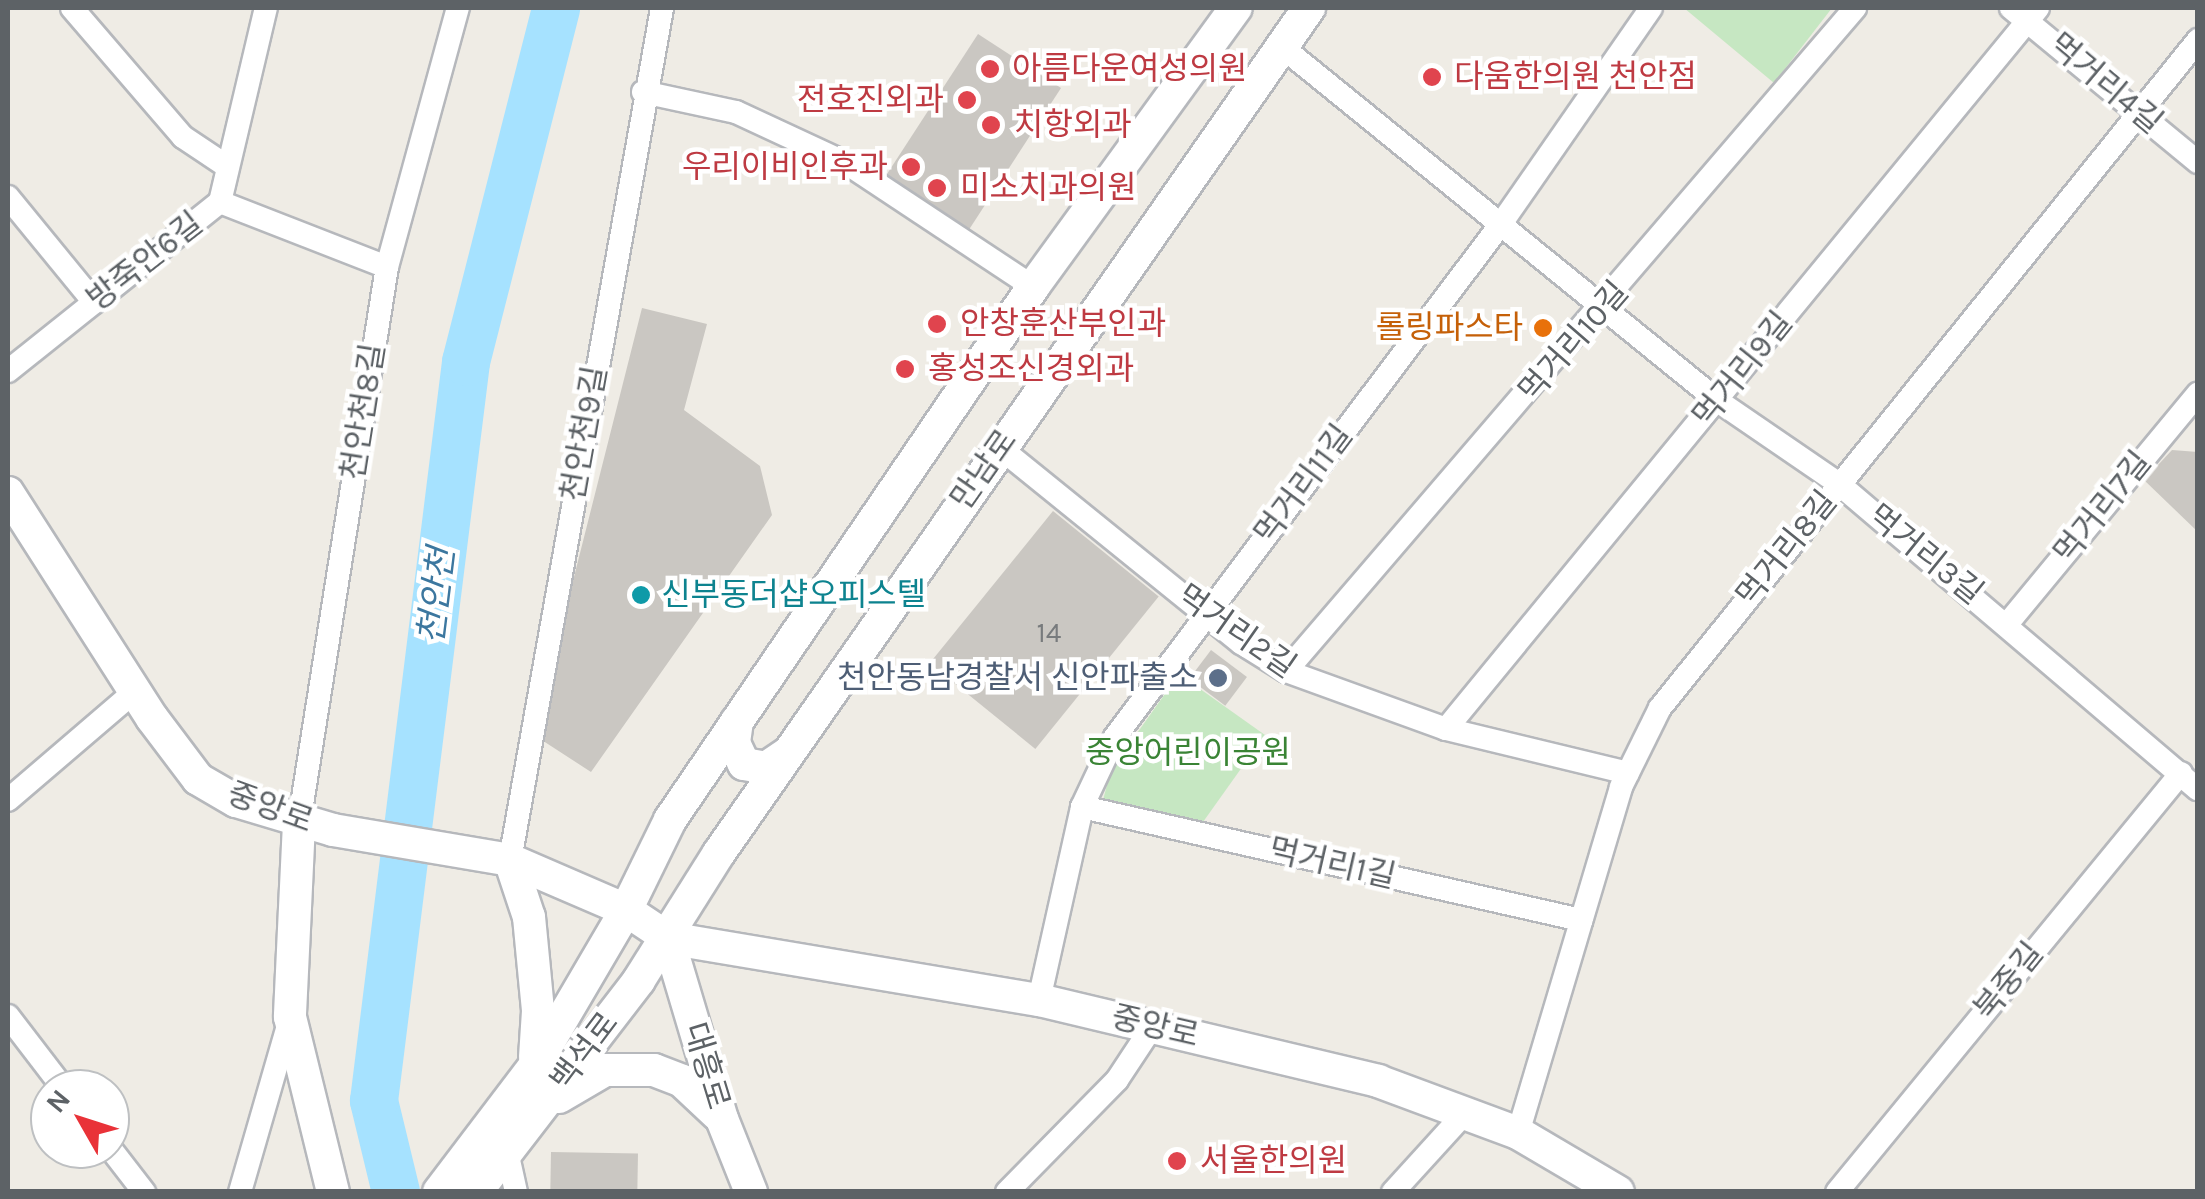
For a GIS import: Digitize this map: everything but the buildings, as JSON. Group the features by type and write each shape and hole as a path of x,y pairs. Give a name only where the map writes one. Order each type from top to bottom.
{"main road":[{"name":"만남로","path":"626,910 670,820 1033,288 1236,8"},
{"name":"만남로","path":"668,938 788,753 999,447 1310,8"},
{"name":"중앙로","path":"8,493 135,691 198,779 236,800 299,822 510,860"},
{"path":"737,721 734,743 744,764 766,768 788,753"},
{"path":"299,822 290,1017 333,1192"},
{"path":"510,860 626,910 668,938"},
{"path":"510,860 529,917 538,1011 534,1068"},
{"name":"백석로","path":"499,1148 534,1068 626,910"},
{"name":"중앙로","path":"668,938 1039,1000 1378,1080 1518,1133 1618,1192"},
{"name":"백석로","path":"499,1148 536,1116 668,938"},
{"name":"대흥로","path":"668,938 722,1120 751,1192"},
{"path":"536,1116 577,1082 605,1070 632,1069 682,1081 722,1120"},
{"path":"439,1192 499,1148"},
{"path":"476,1192 499,1148"}],"street":[{"path":"72,8 182,138 225,165"},
{"name":"방죽안6길","path":"8,371 220,202 225,165 266,8"},
{"name":"천안천8길","path":"299,822 387,267 458,8"},
{"name":"천안천9길","path":"510,860 643,92 662,8"},
{"name":"먹거리11길","path":"1039,1000 1082,807 1115,737 1503,221 1652,8"},
{"name":"먹거리10길","path":"1286,671 1605,307 1855,8"},
{"name":"먹거리4길","path":"2026,12 2198,162"},
{"name":"먹거리9길","path":"1446,729 1718,401 2026,12"},
{"name":"먹거리8길","path":"1518,1133 1628,773 1660,708 2137,110 2198,40"},
{"name":"먹거리3길","path":"1282,47 1503,221 1718,401 1838,484 2008,623 2189,781"},
{"path":"643,92 736,112 846,163 1033,288"},
{"path":"8,197 94,302"},
{"path":"220,202 387,267"},
{"name":"먹거리7길","path":"2008,623 2198,393"},
{"name":"먹거리2길","path":"999,447 1206,615 1286,671 1446,729 1628,773"},
{"path":"8,800 135,691"},
{"name":"북중길","path":"1837,1192 2189,781"},
{"name":"먹거리1길","path":"1082,807 1581,920"},
{"path":"8,1016 49,1069"},
{"path":"240,1192 290,1017"},
{"path":"1006,1192 1117,1080 1152,1027"},
{"path":"1393,1192 1466,1113"},
{"path":"499,1148 516,1192"},
{"path":"126,1169 144,1192"}],"green space":[{"path":"1684,8 1832,8 1774,83"},
{"name":"중앙어린이공원","path":"1179,674 1265,735 1203,822 1103,800 1111,770"}],"waterway":[{"name":"천안천","path":"396,1192 374,1101 466,362 556,8"}],"place":[{"name":"아름다운여성의원","path":"990,69"},
{"name":"다움한의원 천안점","path":"1432,77"},
{"name":"전호진외과","path":"967,100"},
{"name":"치항외과","path":"991,125"},
{"name":"우리이비인후과","path":"911,167"},
{"name":"미소치과의원","path":"937,188"},
{"name":"안창훈산부인과","path":"937,324"},
{"name":"롤링파스타","path":"1543,328"},
{"name":"홍성조신경외과","path":"905,369"},
{"name":"신부동더샵오피스텔","path":"641,595"},
{"name":"천안동남경찰서 신안파출소","path":"1218,678"},
{"name":"서울한의원","path":"1177,1161"}]}
